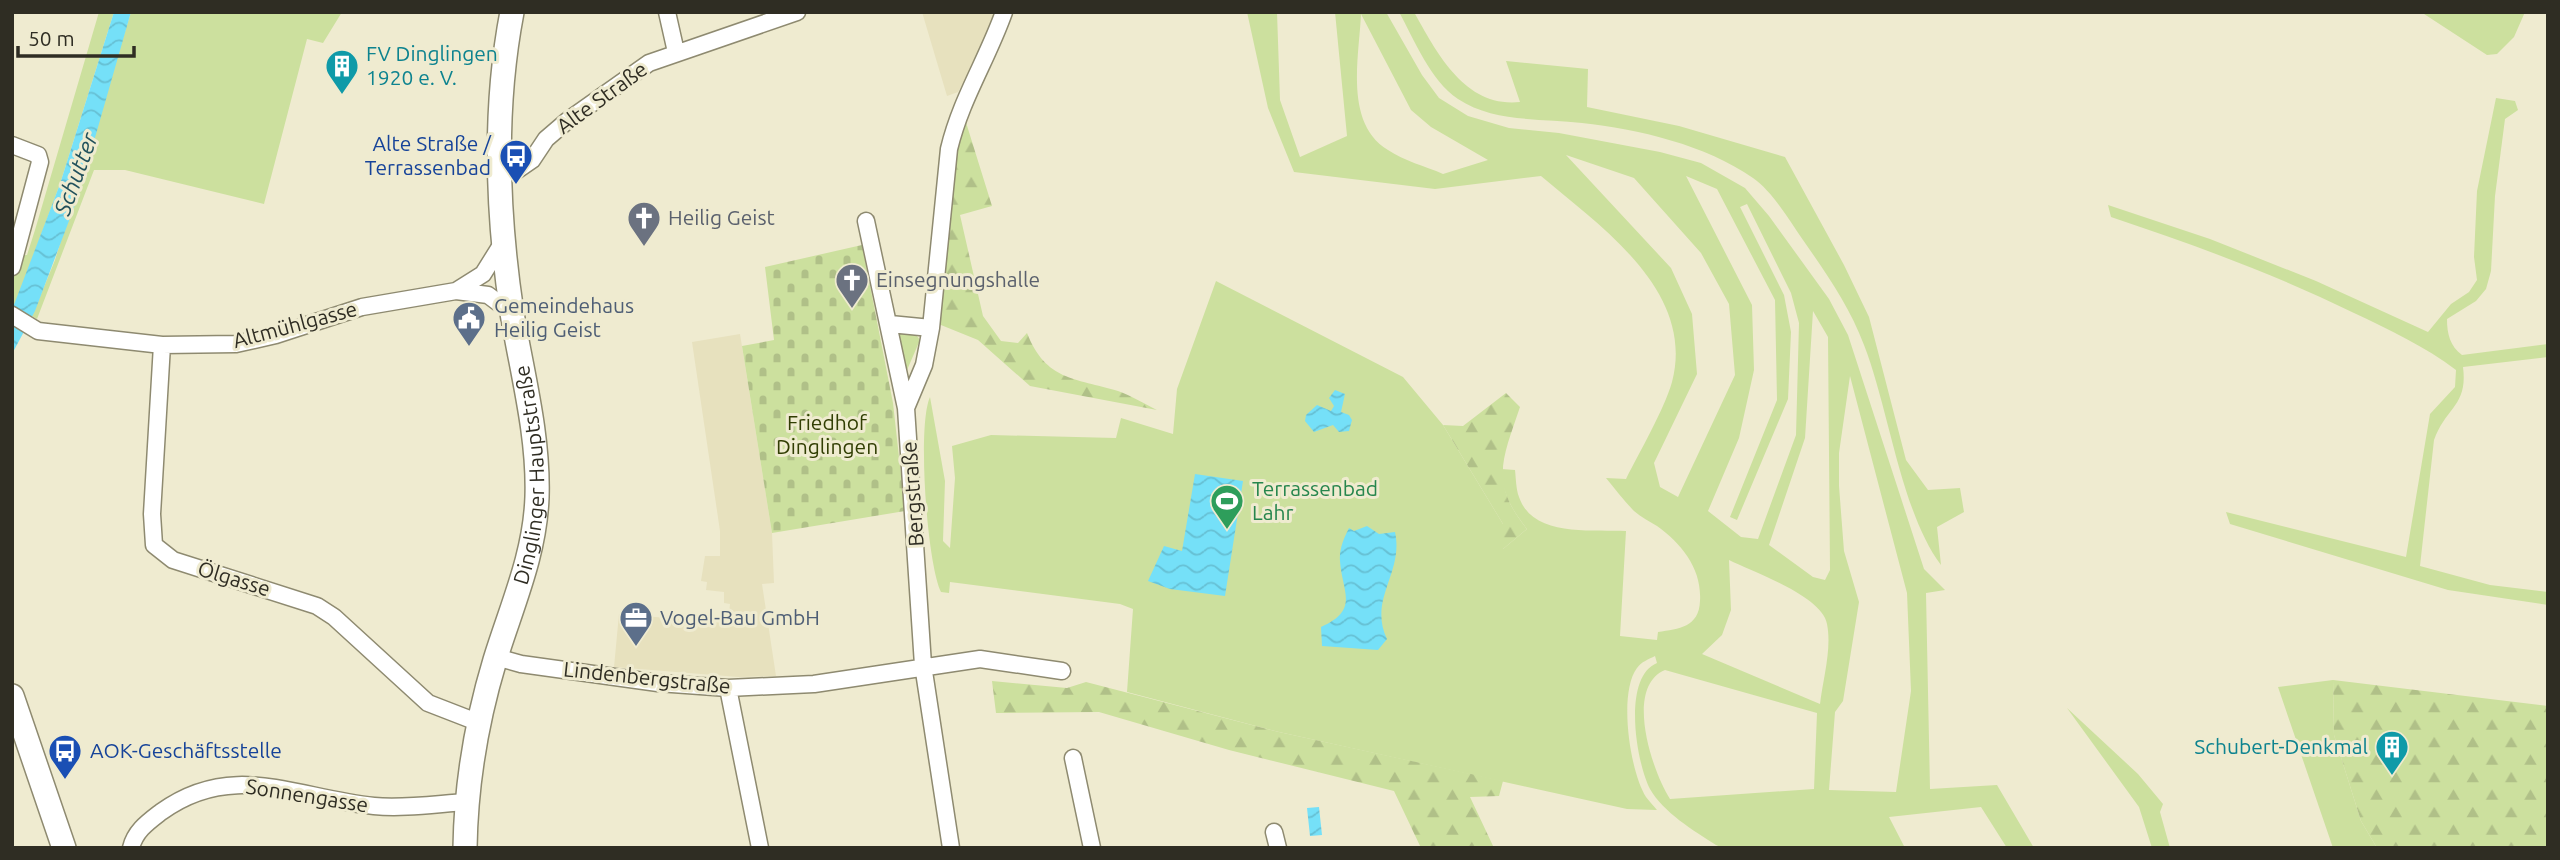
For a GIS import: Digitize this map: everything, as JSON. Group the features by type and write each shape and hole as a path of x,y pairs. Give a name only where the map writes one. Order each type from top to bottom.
{"street":[{"name":"Dinglinger Hauptstraße","path":"465,848 466,802 477,722 496,657 525,575 535,527 537,497 536,458 503,242 499,108 512,12"},
{"path":"667,12 676,52"},
{"name":"Alte Straße","path":"501,174 516,170 532,160 546,139 649,62 797,12"},
{"path":"906,408 924,365 931,328 950,149 956,121 963,99 994,42 1004,12"},
{"path":"12,145 38,155 40,162 12,267"},
{"name":"Bergstraße","path":"866,221 906,408 923,665 951,848"},
{"name":"Altmühlgasse","path":"456,291 483,274 503,242"},
{"name":"Altmühlgasse","path":"12,315 38,331 162,345 236,344 276,335 362,307 456,291 488,295 512,313"},
{"path":"890,324 931,328"},
{"name":"Ölgasse","path":"162,345 152,514 154,545 173,561 317,606 334,617 429,703 477,722"},
{"name":"Lindenbergstraße","path":"496,657 521,664 658,683 728,688 814,684 923,665"},
{"path":"923,665 980,659 1062,671"},
{"path":"728,688 760,848"},
{"path":"12,696 64,848"},
{"path":"1073,758 1092,848"},
{"name":"Sonnengasse","path":"131,848 144,824 188,794 215,785 256,785 377,807 466,802"}],"shaded area":[{"path":"922,12 994,12 981,51 958,92 947,96"},
{"path":"740,334 772,533 774,583 762,584 776,676 738,677 614,667 619,614 728,623 730,604 724,603 724,592 706,590 707,582 701,581 705,556 720,556 720,531 692,342"}],"green space":[{"path":"99,12 114,12 60,184 14,308 12,284 20,255 27,255"},
{"path":"131,12 342,12 323,43 307,39 264,204 125,170 94,170 37,319 32,316 55,260"},
{"path":"1247,12 1277,12 1280,100 1300,157 1347,136 1335,12 1386,12 1422,75 1439,98 1468,116 1509,128 1559,133 1660,152 1701,163 1745,188 1769,216 1829,299 1848,335 1924,569 1945,590 1926,593 1930,789 1997,785 2034,848 2007,848 1981,807 1889,817 1905,848 1723,848 1716,845 1663,805 1650,789 1645,776 1637,741 1636,702 1639,685 1646,671 1657,663 1655,656 1639,666 1631,680 1627,713 1635,770 1646,797 1657,810 1627,809 1279,732 1127,692 1133,609 1120,604 950,582 949,593 941,592 932,553 925,494 924,436 930,397 945,481 943,541 950,548 955,478 952,446 991,435 1116,438 1121,418 1173,434 1177,389 1216,281 1403,377 1443,425 1503,524 1503,549 1527,529 1509,501 1503,486 1501,469 1515,470 1519,497 1526,510 1537,519 1565,529 1626,531 1620,636 1657,640 1658,632 1680,628 1696,616 1700,589 1689,558 1666,533 1634,511 1606,478 1626,479 1658,418 1672,382 1676,349 1670,318 1657,290 1638,264 1590,216 1541,176 1435,189 1294,172 1268,108","holes":["1361,14 1411,110 1431,127 1488,160 1443,174 1388,150 1374,138 1365,124 1357,88","1566,155 1634,178 1701,253 1729,304 1735,375 1678,497 1660,487 1654,463 1697,374 1692,314 1671,268","1686,176 1717,189 1775,300 1777,400 1730,517 1737,520 1788,399 1791,332 1784,295 1740,207 1747,204 1791,293 1799,323 1796,435 1758,539 1741,537 1708,511 1739,438 1754,370 1752,305","1813,311 1828,337 1830,570 1825,580 1813,577 1769,545 1805,438","1850,376 1907,593 1911,691 1896,792 1829,790 1835,712 1843,701 1859,602 1844,551 1839,453","1729,560 1785,586 1813,604 1822,614 1828,634 1828,654 1820,704 1702,654 1722,635 1731,610","1665,670 1817,713 1814,789 1670,799 1656,769 1645,730 1646,693 1653,679"]},
{"path":"1399,12 1414,12 1455,75 1483,96 1501,102 1520,102 1506,61 1588,69 1587,107 1679,126 1785,157 1869,317 1906,460 1928,490 1960,488 1964,512 1937,527 1941,565 1927,543 1906,489 1873,371 1858,331 1829,278 1767,191 1734,166 1671,140 1603,126 1503,116 1472,107 1448,91 1431,71"},
{"path":"2421,12 2525,12 2514,37 2497,54 2487,55"},
{"path":"2496,98 2515,101 2518,110 2505,119 2495,196 2491,271 2486,289 2476,301 2447,319 2449,335 2452,344 2462,355 2548,344 2548,357 2463,367 2464,380 2459,399 2434,440 2420,566 2490,585 2548,592 2548,605 2448,590 2230,524 2226,512 2406,557 2430,414 2455,387 2456,370 2406,339 2294,285 2204,249 2111,217 2108,205 2210,239 2316,281 2428,332 2451,304 2469,292 2477,280 2474,257 2477,191"},
{"path":"964,116 992,206 960,215 983,316 1001,341 1018,343 1027,333 1035,349 1053,369 1075,380 1118,391 1157,410 1030,386 978,340 936,323 950,168"},
{"name":"Friedhof Dinglingen","path":"862,245 893,403 905,511 772,533 742,346 774,340 765,267"},
{"path":"904,330 914,332 920,340 904,377 899,336"},
{"path":"1506,393 1520,407 1505,456 1504,483 1507,497 1527,529 1503,549 1503,524 1443,425 1463,426"},
{"path":"2333,680 2334,735 2361,821 2377,848 2333,848 2278,687"},
{"path":"2333,680 2548,706 2548,848 2377,848 2361,821 2334,735"},
{"path":"992,681 1067,688 1086,682 1279,732 1503,781 1499,796 1470,797 1494,848 1421,848 1394,791 1229,750 1099,712 996,713"},
{"path":"2067,708 2138,774 2163,804 2160,812 2170,848 2152,848 2139,807"}],"water":[{"name":"Schutter","path":"114,12 131,12 78,197 35,311 12,354 12,310 60,184"},
{"path":"1335,390 1345,394 1341,412 1349,415 1352,420 1349,431 1339,432 1333,425 1314,432 1305,421 1306,415 1317,405 1331,411 1334,406 1329,398"},
{"path":"1195,474 1243,481 1225,596 1170,589 1148,581 1164,546 1182,551"},
{"path":"1367,526 1379,534 1395,532 1395,560 1382,611 1382,625 1387,639 1378,650 1322,646 1321,627 1333,621 1345,607 1340,557 1344,540 1349,528 1354,531"},
{"path":"1319,807 1322,835 1310,836 1307,808"}],"place":[{"name":"FV Dinglingen 1920 e. V.","path":"342,96"},
{"name":"Alte Straße / Terrassenbad","path":"516,186"},
{"name":"Heilig Geist","path":"644,248"},
{"name":"Einsegnungshalle","path":"852,310"},
{"name":"Gemeindehaus Heilig Geist","path":"469,348"},
{"name":"Terrassenbad Lahr","path":"1227,531"},
{"name":"Vogel-Bau GmbH","path":"636,648"},
{"name":"Schubert-Denkmal","path":"2392,777"},
{"name":"AOK-Geschäftsstelle","path":"65,781"}]}
